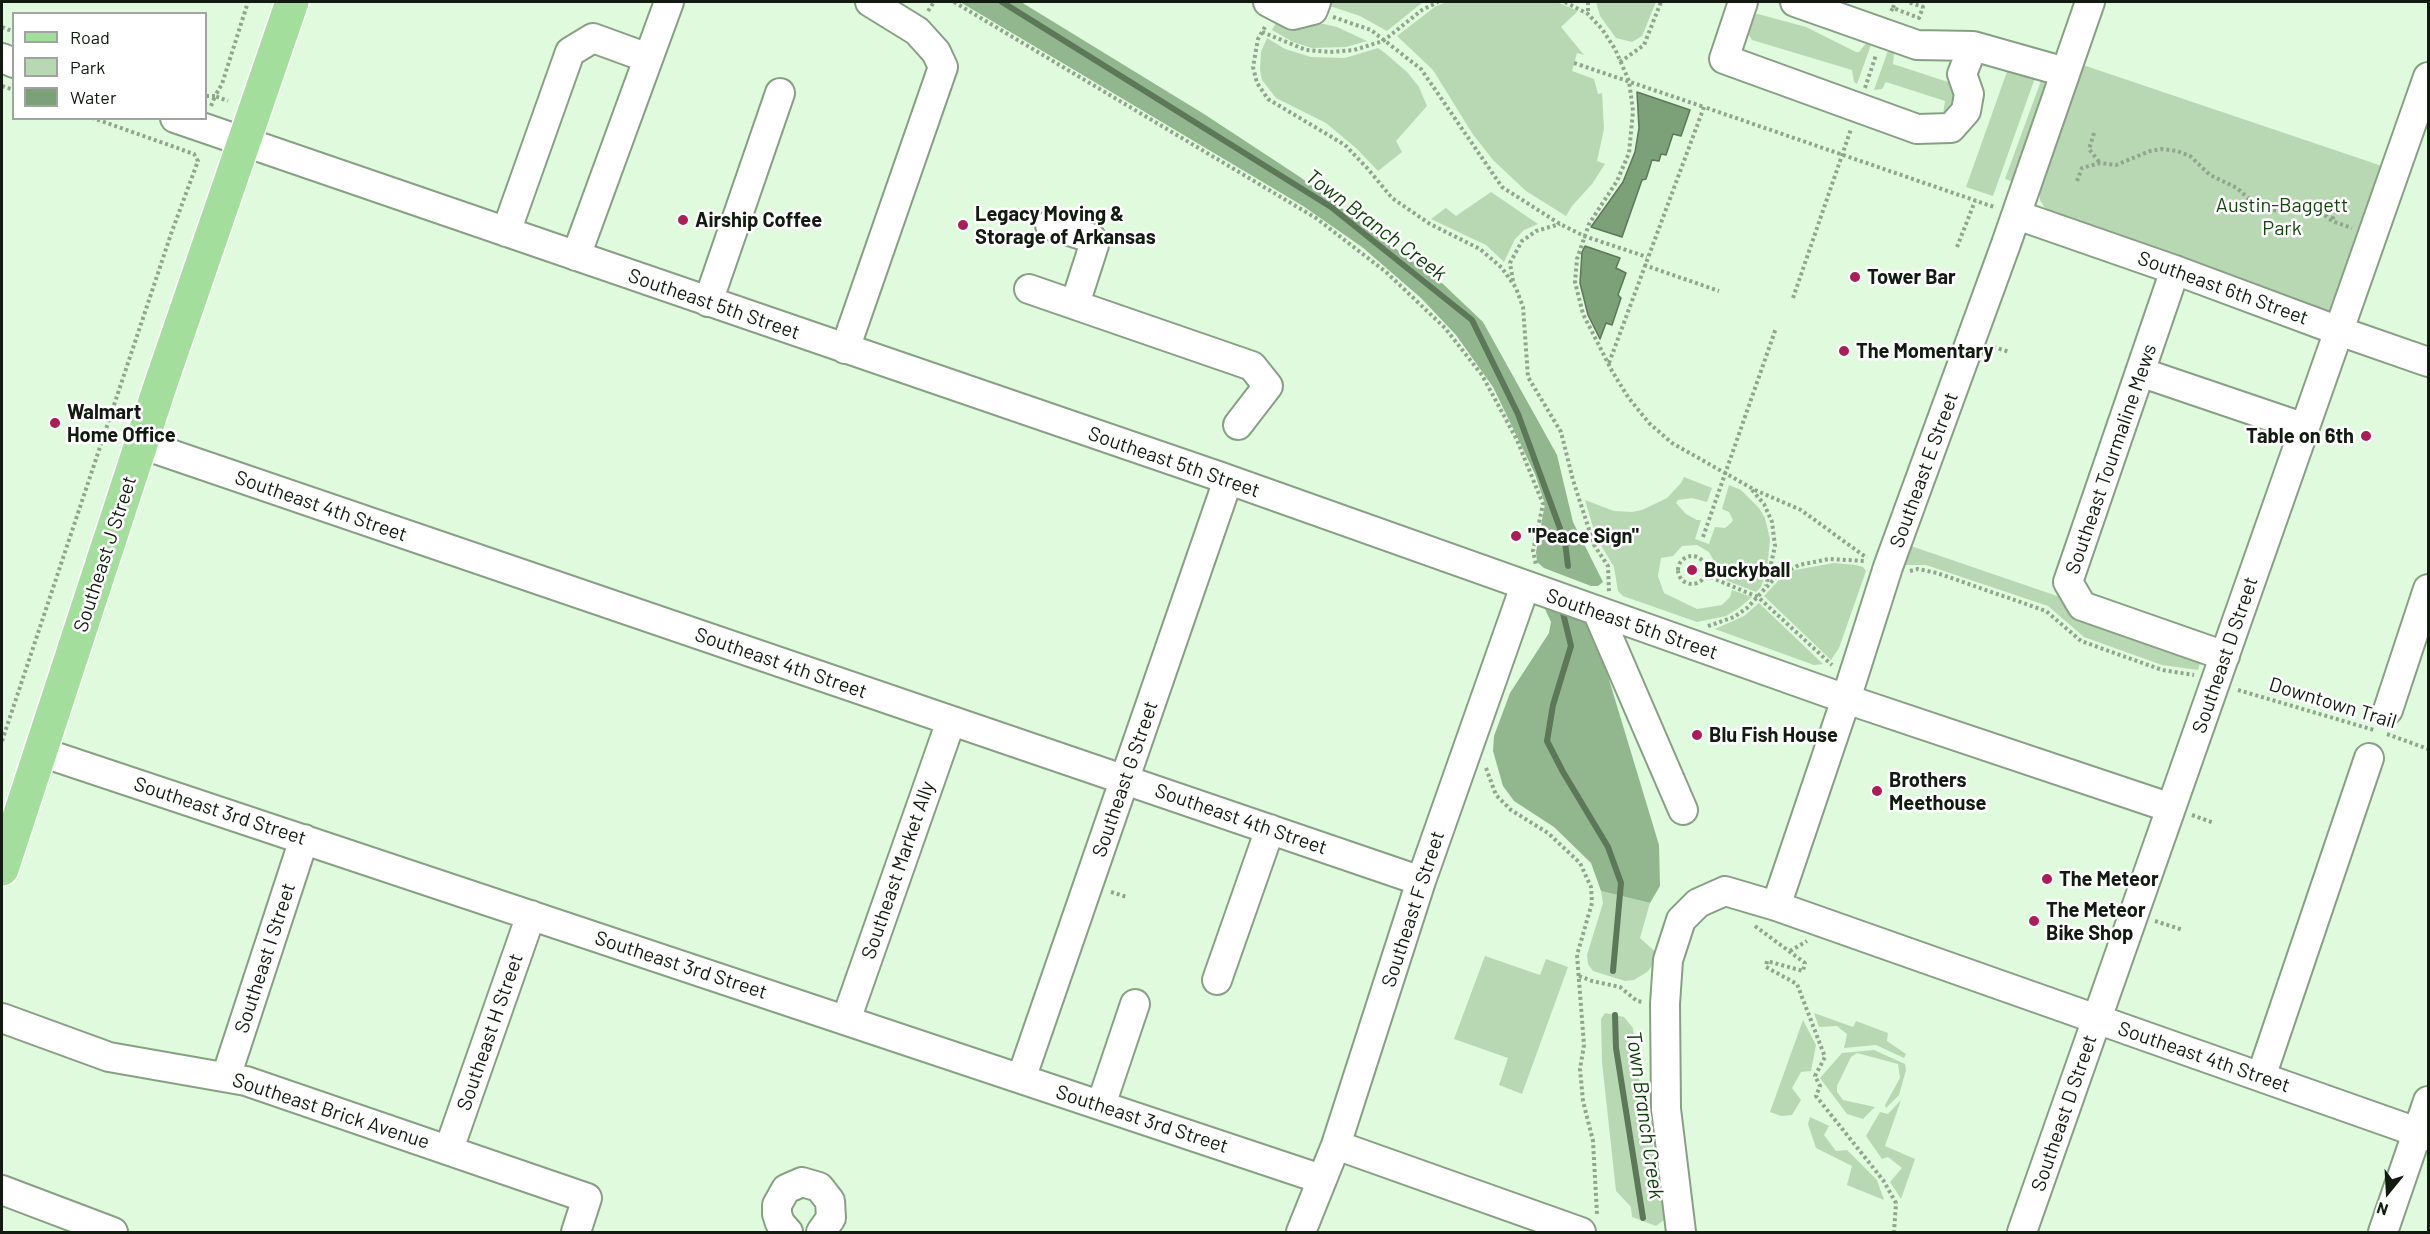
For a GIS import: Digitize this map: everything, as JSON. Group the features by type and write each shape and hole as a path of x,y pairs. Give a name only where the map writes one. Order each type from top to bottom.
{"main road":[{"name":"Southeast J Street","path":"2,868 141,444 292,2"}],"street":[{"path":"576,256 669,2"},
{"path":"845,349 943,67 936,52 917,31 870,2"},
{"path":"1743,2 1724,59 1917,129 1951,128 1966,111 1969,94 1962,74 1972,46"},
{"path":"1795,2 1917,45 1972,46 2064,72"},
{"name":"Southeast E Street","path":"1776,906 1893,552 2017,215 2064,72 2090,2"},
{"path":"1267,12 1293,15 1314,6"},
{"path":"506,231 570,52 593,38 648,58"},
{"name":"Southeast D Street","path":"2022,1233 2428,77"},
{"path":"708,302 780,93"},
{"name":"Southeast 5th Street","path":"181,120 1228,480 1525,586 1603,603 1846,699 2171,808"},
{"name":"Southeast 6th Street","path":"2017,215 2428,362"},
{"path":"1050,225 1091,238 1094,245 1075,304"},
{"name":"Southeast Tourmaline Mews","path":"2175,270 2068,582 2082,606 2224,656"},
{"path":"1029,289 1252,366 1268,386 1238,425"},
{"path":"2140,372 2305,428"},
{"name":"Southeast 4th Street","path":"141,444 1421,881"},
{"name":"Southeast G Street","path":"1021,1078 1228,480"},
{"name":"Southeast F Street","path":"1301,1233 1336,1145 1421,881 1525,586"},
{"path":"2382,725 2428,589"},
{"path":"1603,603 1683,810"},
{"name":"Southeast Market Ally","path":"846,1020 951,721"},
{"name":"Southeast 3rd Street","path":"41,752 1322,1179"},
{"path":"2261,1077 2369,758"},
{"path":"1217,980 1270,829"},
{"name":"Southeast I Street","path":"226,1077 303,839"},
{"name":"Southeast 4th Street","path":"1681,1233 1666,1109 1665,1004 1668,960 1681,920 1698,903 1725,891 1776,906 2423,1134"},
{"name":"Southeast H Street","path":"449,1149 531,915"},
{"path":"1101,1105 1135,1004"},
{"name":"Southeast Brick Avenue","path":"2,1018 108,1057 246,1081 587,1198 576,1233"},
{"path":"2383,1233 2423,1134 2428,1101"},
{"path":"1336,1145 1590,1228"},
{"path":"788,1233 780,1223 777,1205 786,1189 802,1182 819,1187 831,1201 831,1218 821,1233"},
{"path":"2,1190 113,1233"}],"path":[{"path":"211,107 222,84 248,2"},
{"path":"954,2 1316,218 1386,272 1445,328 1482,375 1517,440 1543,504 1533,551"},
{"path":"1262,32 1306,50 1329,52 1354,50 1385,39 1438,2"},
{"path":"1565,2 1588,14 1602,28 1629,81 1633,111 1629,153 1617,181 1600,205 1584,236 1577,259 1575,282 1583,314 1609,364 1628,397 1649,423 1672,444 1750,487 1801,510 1873,562 1846,559 1813,561 1786,570 1747,608 1734,617 1699,628 1709,632"},
{"path":"1588,2 1588,14"},
{"path":"1620,62 1632,56 1644,45 1661,2"},
{"path":"1893,8 1895,2"},
{"path":"1314,6 1371,30 1421,69 1502,187 1560,224 1584,236 1647,257"},
{"path":"1267,12 1258,39 1253,67 1257,83 1268,99 1345,145 1392,198 1430,224 1480,249 1502,268 1514,284"},
{"path":"1577,64 2017,215"},
{"path":"207,96 215,96 228,101"},
{"path":"1609,364 1704,107"},
{"path":"99,120 194,154 198,161"},
{"path":"2094,134 2089,150 2100,164"},
{"path":"2077,181 2082,168 2100,164 2116,165 2150,151 2162,149 2177,151 2190,156 2210,175 2237,188 2258,207 2279,211 2312,208 2339,198 2332,221"},
{"path":"198,161 207,162"},
{"path":"2,741 167,245 198,161"},
{"path":"1957,247 1975,201"},
{"path":"2312,208 2319,210 2332,221 2352,228"},
{"path":"1560,224 1536,231 1522,241 1510,263 1514,284 1523,307 1528,377 1561,432 1573,480 1594,545 1608,566 1603,603"},
{"path":"1644,265 1719,291"},
{"path":"1703,537 1776,328"},
{"path":"1990,346 2010,352"},
{"path":"1750,487 1764,504 1772,522 1775,546 1772,567 1765,589"},
{"path":"1696,557 1706,566 1705,575 1699,582 1690,584 1680,576 1678,567 1683,559 1696,557"},
{"path":"1900,572 1918,569 1937,573 2046,611 2081,641 2162,670 2199,677"},
{"path":"1705,575 1758,597 1833,666"},
{"path":"1823,668 1833,666 1837,660"},
{"name":"Downtown Trail","path":"2229,687 2382,725 2428,749"},
{"path":"1486,763 1496,795 1510,810 1548,833 1580,863 1592,887 1592,903 1577,955 1584,1045 1580,1069 1593,1141 1590,1228"},
{"path":"2134,914 2183,930"},
{"path":"1754,925 1805,963 1803,971 1767,961 1766,967 1797,984 1825,1057 1815,1076 1820,1086 1816,1096 1883,1180 1896,1203 1894,1233"},
{"path":"1790,951 1808,941"},
{"path":"1579,976 1620,987 1637,1001 1665,1004"}],"green space":[{"path":"1328,2 1423,2 1387,31 1360,16 1327,5"},
{"path":"1447,2 1557,2 1578,11 1561,27 1584,55 1577,53 1572,71 1594,79 1598,94 1602,93 1604,129 1597,161 1605,164 1566,216 1526,191 1493,160 1472,133 1433,70 1397,36 1436,6"},
{"path":"1596,2 1656,2 1642,36 1632,42 1616,38 1600,16"},
{"path":"1758,14 1806,27 1856,52 1859,52 1867,42 1872,42 1857,84 1854,82 1852,70 1752,40 1746,30 1752,15"},
{"path":"1277,21 1299,27 1309,26 1315,22 1337,27 1367,41 1346,47 1312,48 1293,42 1272,30"},
{"path":"1267,38 1285,49 1311,57 1345,58 1378,48 1385,53 1407,72 1419,87 1427,106 1396,141 1402,152 1378,171 1356,148 1326,123 1276,98 1262,80 1260,70 1261,52"},
{"path":"1889,48 1894,54 1893,64 1951,83 1957,99 1949,113 1943,114 1945,101 1886,82 1882,89 1874,90"},
{"name":"Austin-Baggett Park","path":"2083,65 2385,167 2335,310 2328,315 2054,217 2046,210 2040,200 2039,190"},
{"path":"2009,66 2036,75 1993,196 1966,187"},
{"path":"2042,78 2047,88 2014,182 2005,179"},
{"path":"1491,192 1538,224 1524,230 1515,239 1504,262 1486,245 1431,219 1446,208 1456,216"},
{"path":"1684,477 1712,488 1707,502 1692,498 1678,500 1676,503 1686,514 1701,520 1695,539 1709,544 1715,527 1725,528 1733,520 1729,512 1722,509 1729,485 1741,490 1759,508 1765,518 1770,539 1767,570 1761,587 1756,592 1725,580 1726,576 1718,568 1709,552 1697,545 1682,546 1673,556 1661,558 1658,576 1664,593 1697,609 1722,605 1730,597 1732,590 1752,597 1726,616 1697,622 1623,596 1618,591 1614,567 1596,537 1585,500 1614,511 1642,510 1667,498"},
{"path":"1911,546 2063,598 2201,660 2198,670 2162,665 2084,637 2048,606 1926,565 1904,565"},
{"path":"1834,563 1856,565 1863,567 1866,571 1839,648 1831,660 1764,596 1778,581 1795,570"},
{"path":"1759,603 1823,664 1814,665 1715,629 1744,616"},
{"path":"1601,891 1650,903 1640,938 1660,956 1647,972 1634,980 1625,981 1593,971 1588,964 1587,955 1603,903"},
{"path":"1485,956 1540,975 1546,959 1568,967 1522,1094 1499,1085 1508,1058 1454,1039"},
{"path":"1605,1013 1624,1017 1633,1028 1638,1074 1665,1206 1664,1220 1656,1226 1632,1217 1631,1207 1616,1191 1602,1062 1601,1019"},
{"path":"1814,1013 1853,1027 1856,1021 1888,1033 1887,1041 1906,1054 1904,1058 1876,1045 1844,1048 1847,1034 1837,1026 1819,1027"},
{"path":"1803,1020 1816,1045 1811,1071 1801,1072 1792,1088 1801,1100 1792,1115 1781,1116 1770,1112"},
{"path":"1874,1050 1905,1064 1906,1070 1899,1095 1886,1108 1885,1105 1900,1078 1898,1064 1857,1053 1851,1057 1837,1086 1837,1092 1843,1100 1875,1107 1863,1119 1847,1114 1820,1078 1842,1053"},
{"path":"1901,1100 1885,1146 1915,1159 1901,1199 1890,1182 1902,1168 1888,1157 1882,1159 1866,1136 1880,1112 1888,1114"},
{"path":"1810,1117 1829,1126 1824,1135 1836,1151 1847,1150 1877,1180 1884,1200 1847,1185 1852,1166 1816,1148 1808,1124"}],"shaded area":[{"path":"960,2 1021,2 1204,114 1300,177 1443,284 1483,322 1557,455 1573,522 1603,582 1598,586 1591,586 1544,568 1537,562 1536,552 1545,504 1535,474 1493,387 1456,335 1421,298 1362,247 1303,206"},
{"path":"1545,609 1553,609 1588,621 1595,633 1659,845 1660,886 1650,903 1601,891 1591,863 1554,827 1514,801 1503,786 1493,751 1494,736 1510,693 1549,633 1551,622"}],"water":[{"path":"1637,92 1690,110 1681,136 1673,134 1666,155 1661,154 1659,161 1652,160 1646,179 1642,180 1622,237 1591,227 1623,182 1635,152 1639,128"},
{"path":"1585,246 1620,258 1616,268 1626,273 1618,295 1621,298 1612,325 1606,323 1600,339 1588,315 1580,283 1582,252"}],"waterway":[{"name":"Town Branch Creek","path":"1002,2 1331,207 1472,320 1518,414 1565,542 1568,566"},
{"name":"Town Branch Creek","path":"1563,613 1571,646 1553,705 1547,741 1608,847 1621,883 1613,971"},
{"name":"Town Branch Creek","path":"1615,1015 1616,1048 1643,1218"}],"place":[{"name":"Airship Coffee","path":"683,220"},
{"name":"Legacy Moving & Storage of Arkansas","path":"963,225"},
{"name":"Tower Bar","path":"1855,277"},
{"name":"The Momentary","path":"1844,351"},
{"name":"Walmart Home Office","path":"55,423"},
{"name":"Table on 6th","path":"2366,436"},
{"name":"\"Peace Sign\"","path":"1516,536"},
{"name":"Buckyball","path":"1692,570"},
{"name":"Blu Fish House","path":"1697,735"},
{"name":"Brothers Meethouse","path":"1877,791"},
{"name":"The Meteor","path":"2047,879"},
{"name":"The Meteor Bike Shop","path":"2034,921"}]}
